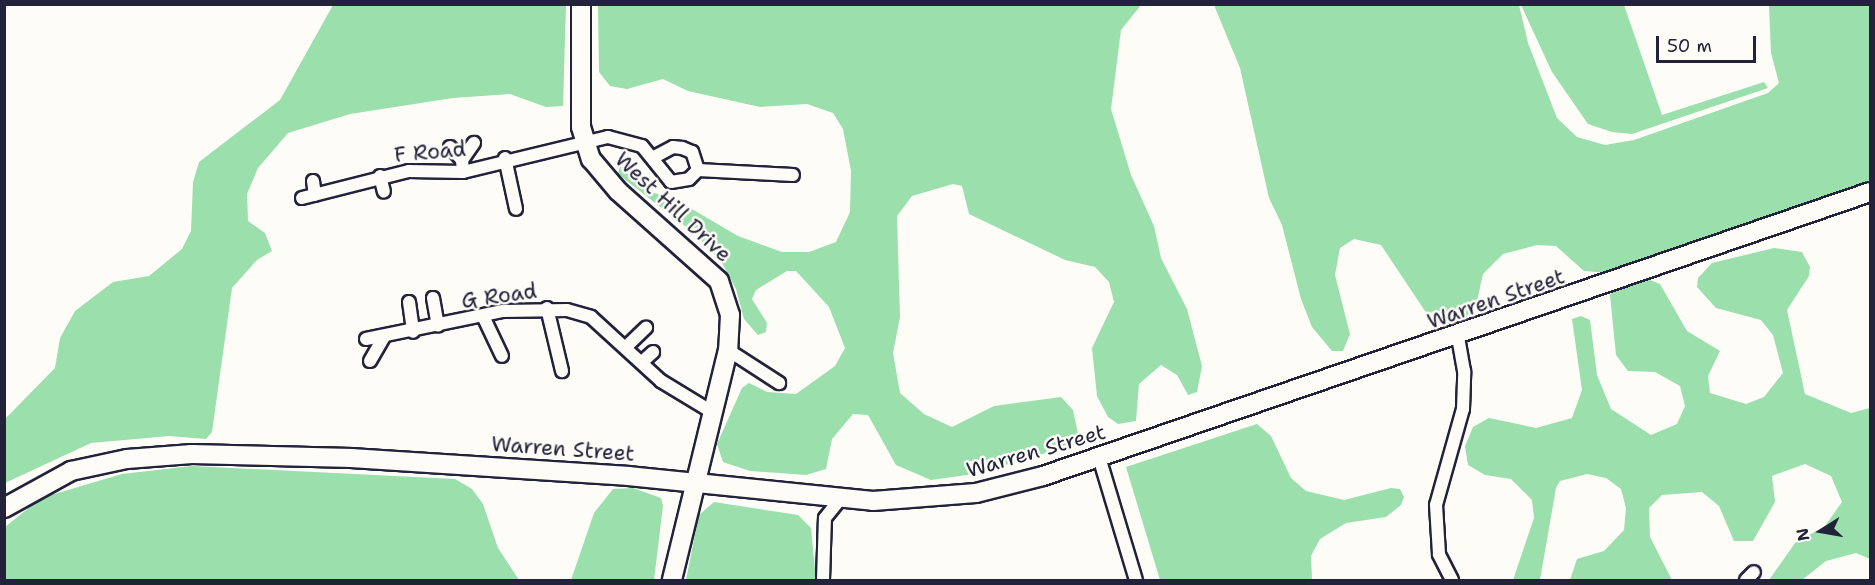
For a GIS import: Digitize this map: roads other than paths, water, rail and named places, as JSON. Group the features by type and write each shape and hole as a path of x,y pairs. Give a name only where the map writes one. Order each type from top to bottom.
{"street":[{"name":"West Hill Drive","path":"581,4 584,142 591,159 618,191 719,281 730,315 728,350 694,481 672,580"},
{"name":"F Road","path":"302,198 350,193 380,176 462,166 505,158 531,147 584,142 608,137 642,146 654,158"},
{"path":"462,166 474,143"},
{"path":"450,147 462,166"},
{"path":"698,170 692,152 682,148 673,147 654,158 671,182 689,179 698,170 793,175"},
{"path":"505,158 516,208"},
{"path":"380,176 384,192"},
{"path":"313,181 315,195"},
{"name":"Warren Street","path":"4,508 71,471 170,455 352,458 694,481 842,498 906,501 976,494 1100,457 1458,336 1870,192"},
{"path":"433,298 438,326"},
{"path":"409,302 413,332"},
{"path":"547,308 562,371"},
{"name":"G Road","path":"366,339 413,332 483,316 547,308 591,316 661,381 712,412"},
{"path":"483,316 502,356"},
{"path":"626,347 646,328"},
{"path":"1452,580 1439,554 1436,505 1463,409 1464,370 1458,336"},
{"path":"370,361 384,337"},
{"path":"728,350 779,383"},
{"path":"642,362 653,352"},
{"path":"1100,457 1136,580"},
{"path":"823,580 825,518 842,498"}]}
